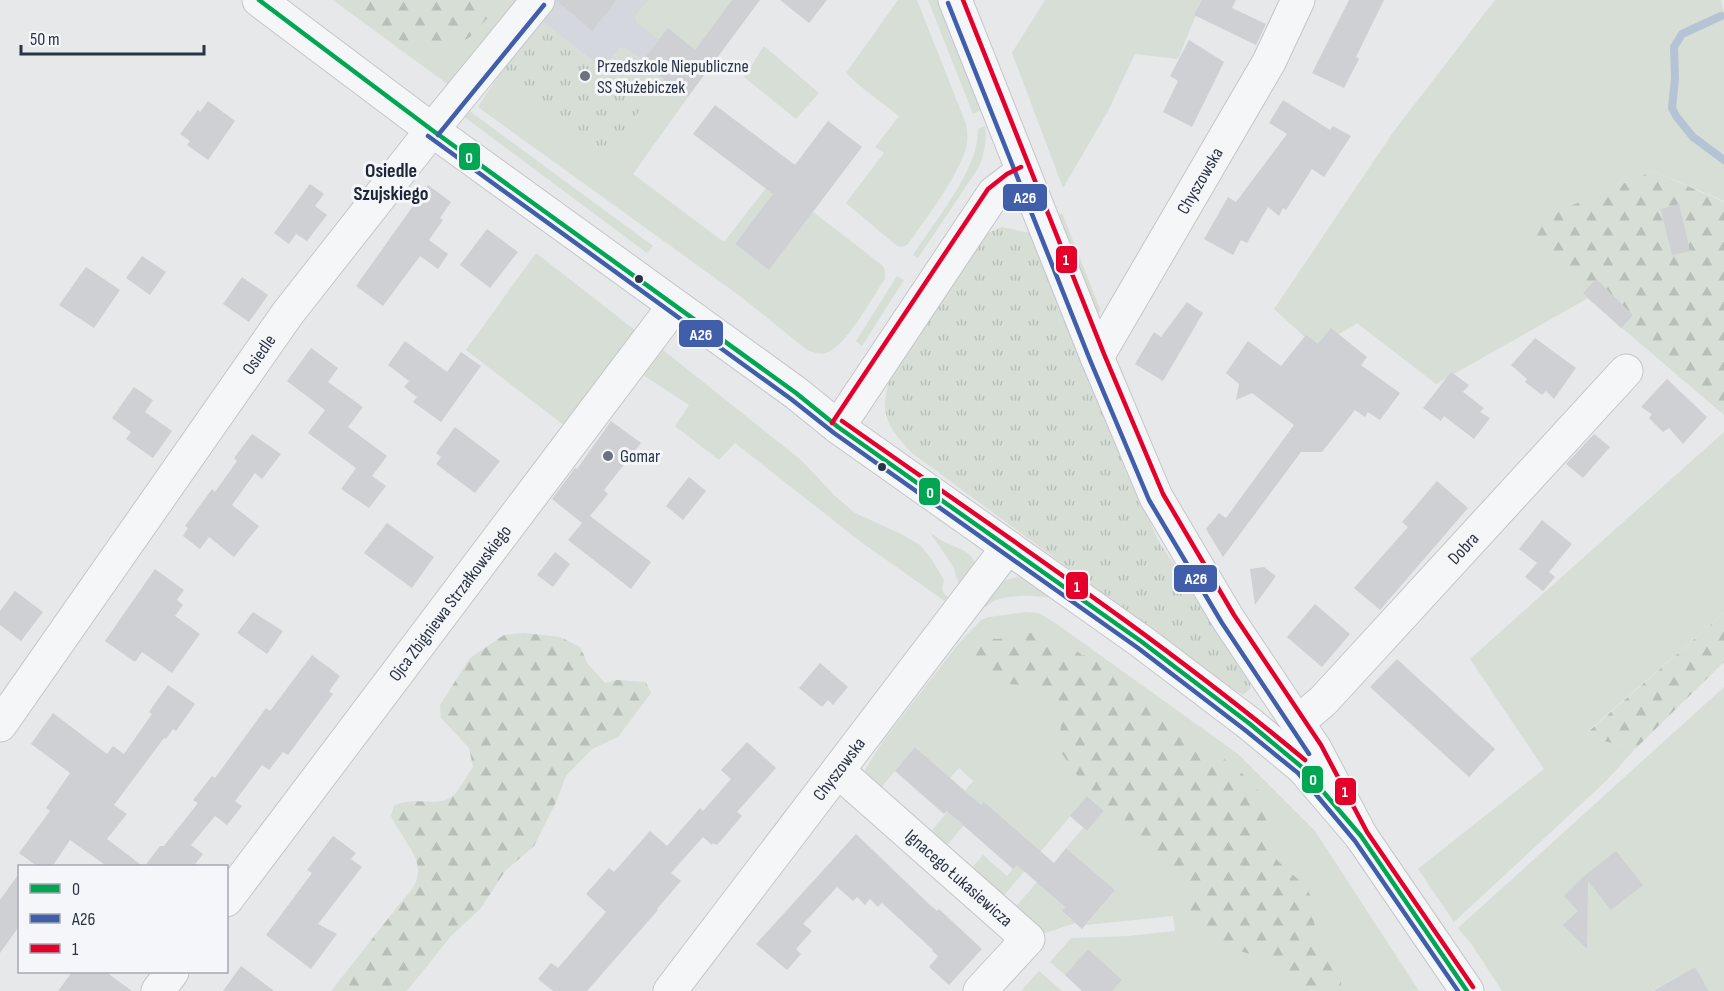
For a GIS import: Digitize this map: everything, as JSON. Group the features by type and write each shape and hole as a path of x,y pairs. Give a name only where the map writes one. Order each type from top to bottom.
{"street":[{"path":"259,0 432,130 796,393 838,427 1142,642 1272,741 1303,768 1361,836"},
{"name":"Osiedle","path":"0,725 288,314 432,130 538,0"},
{"path":"955,0 1096,357 1156,497 1228,619 1298,722 1361,836 1467,991"},
{"name":"Chyszowska","path":"1096,357 1269,62 1298,0"},
{"path":"838,427 994,193 1011,180 1024,174"},
{"name":"Ojca Zbigniewa Strzałkowskiego","path":"228,897 674,306"},
{"name":"Dobra","path":"1298,722 1323,701 1626,371"},
{"name":"Chyszowska","path":"670,991 839,772 904,682 1008,547"},
{"name":"Ignacego Łukasiewicza","path":"839,772 1028,939 980,991"},
{"path":"158,991 171,973"}],"shaded area":[{"path":"556,0 722,0 646,103 540,19"}],"green space":[{"path":"333,0 524,0 450,86"},
{"path":"342,0 504,0 470,37 456,45 442,47 409,43 393,38"},
{"path":"648,0 732,0 680,70 673,86 688,97 633,174 724,242 767,187 774,193 735,244 769,270 813,212 882,265 885,270 885,279 850,331 834,349 826,353 807,350 740,296 478,107 500,73 542,21 540,19 602,68 619,48 624,47 643,60 641,63 658,76 685,42 668,28 659,40 637,23 635,16"},
{"path":"898,0 917,0 966,124 967,136 964,154 951,180 908,244 902,247 897,246 846,203 884,153 875,147 899,116 846,73"},
{"path":"928,0 941,0 983,109 973,114"},
{"path":"1045,0 1202,0 1178,59 1135,54 1108,111 1063,188 1012,53"},
{"path":"1495,0 1721,0 1724,11 1724,201 1653,171 1517,229 1567,267 1590,297 1436,384 1357,323 1317,348 1274,309 1394,131"},
{"path":"542,21 646,103 605,155 500,73"},
{"path":"764,46 819,93 796,119 744,77"},
{"path":"464,107 653,246 647,253 463,116"},
{"path":"985,126 985,147 979,167 918,258 913,255 964,177 977,144 978,129"},
{"path":"1653,171 1724,202 1724,415 1587,298 1567,267 1516,229"},
{"path":"1062,213 1101,311 1096,314 1055,220"},
{"path":"1002,227 1029,233 1035,239 1133,484 1159,542 1249,680 1251,688 1243,695 912,453 890,426 885,409 885,399 891,375 983,237"},
{"path":"536,253 640,334 569,429 466,350"},
{"path":"897,276 904,280 862,346 856,341"},
{"path":"658,346 801,460 835,496 855,513 920,545 944,580 943,590 949,598 946,602 861,542 735,443 719,460 675,426 689,405 640,373"},
{"path":"1724,432 1724,613 1588,731 1604,741 1635,749 1606,781 1454,922 1418,869 1544,769 1470,659"},
{"path":"930,533 965,551 974,561 976,566 963,587 958,582 953,566"},
{"path":"1021,576 1049,594 1051,598 1007,597 991,602 986,607 980,603 998,582"},
{"path":"1025,612 1039,613 1058,625 1238,754 1315,831 1419,991 1112,991 1088,949 1065,975 1050,962 1071,938 1128,936 1175,931 1173,916 1086,925 1115,890 1066,848 1083,828 1087,831 1104,811 1087,796 1002,898 970,870 983,855 1007,876 1034,845 964,825 944,849 928,835 973,781 959,768 950,778 915,747 880,789 865,775 865,770 883,741 959,643 981,620"},
{"path":"1724,613 1724,662 1635,749 1604,741 1588,732"},
{"path":"525,633 560,637 580,647 588,664 605,683 617,680 646,682 651,693 618,737 592,749 566,776 534,846 505,871 481,908 451,936 407,991 331,991 412,889 417,879 416,859 391,816 394,806 402,803 448,799 457,792 473,767 469,748 441,718 440,705 470,658 504,635"},
{"path":"1013,633 1042,633 1070,646 1082,655 1089,656 1120,679 1127,689 1227,761 1252,784 1265,800 1272,814 1273,822 1269,841 1272,853 1303,884 1310,895 1316,932 1321,944 1338,969 1340,991 1295,991 1284,973 1271,961 1231,948 1192,929 1187,919 1188,887 1183,876 1084,785 1058,748 1062,718 1051,702 1048,692 1030,686 999,683 968,654 968,649 980,638 1000,639"},
{"path":"1724,687 1724,991 1709,991 1695,967 1652,991 1502,991 1458,928"},
{"path":"1037,882 1065,907 1062,911 1071,920 1081,921 1042,934 1014,909"},
{"path":"1039,971 1062,991 1021,991"}],"building":[{"path":"556,0 617,0 592,31"},
{"path":"732,0 760,0 688,97 641,63 668,28 695,50"},
{"path":"780,0 827,0 809,23"},
{"path":"1202,0 1236,0 1232,8 1266,24 1256,45 1194,15"},
{"path":"1349,0 1384,0 1356,57 1359,59 1344,88 1312,73"},
{"path":"1189,40 1224,62 1192,127 1163,112 1178,81 1170,76"},
{"path":"1283,100 1330,130 1333,126 1351,136 1324,177 1312,169 1286,210 1283,208 1279,216 1268,207 1247,243 1241,240 1233,255 1204,239 1228,197 1236,202 1287,134 1269,123"},
{"path":"208,101 235,121 208,160 187,145 190,141 180,134 198,110 200,112"},
{"path":"715,105 795,165 828,121 862,147 769,270 735,244 773,194 693,134"},
{"path":"310,184 324,194 315,206 327,215 307,241 296,234 289,244 274,233"},
{"path":"428,185 451,202 440,218 443,220 429,240 448,254 438,269 420,256 383,306 356,286"},
{"path":"1679,204 1690,251 1672,255 1661,209"},
{"path":"487,229 518,252 490,288 460,265"},
{"path":"142,256 166,272 150,295 126,278"},
{"path":"86,267 120,290 94,328 59,305"},
{"path":"242,277 268,295 249,322 223,304"},
{"path":"1596,279 1633,315 1621,328 1583,293"},
{"path":"1187,302 1203,313 1163,381 1135,364 1154,332 1161,337"},
{"path":"1331,328 1367,357 1361,365 1400,393 1380,420 1368,412 1365,417 1355,410 1322,452 1301,452 1223,557 1206,529 1219,513 1226,518 1294,425 1252,393 1236,400 1239,384 1226,373 1248,341 1281,366 1306,335 1318,344"},
{"path":"1535,338 1576,368 1554,399 1546,391 1542,395 1525,382 1527,379 1511,365"},
{"path":"405,341 447,372 461,352 481,366 441,422 413,402 417,397 404,387 409,381 388,365"},
{"path":"311,348 338,368 328,382 363,407 348,427 387,456 372,476 386,486 369,508 341,489 356,468 308,433 325,410 287,381"},
{"path":"1451,372 1469,385 1463,392 1484,408 1480,412 1490,418 1474,439 1444,416 1441,421 1423,408"},
{"path":"1667,379 1707,417 1683,444 1669,428 1663,432 1649,418 1652,414 1641,407"},
{"path":"134,387 153,400 145,412 172,431 153,458 126,439 131,432 112,418"},
{"path":"611,421 641,443 604,490 608,494 590,516 651,562 631,589 568,540 582,523 552,499 575,468 577,469"},
{"path":"455,427 500,461 475,493 436,464 441,457 436,453"},
{"path":"252,434 281,454 262,479 255,473 232,505 259,526 234,557 209,537 200,549 183,536 188,528 185,526 212,489 215,492 237,461 234,458"},
{"path":"1594,434 1610,447 1583,478 1566,464"},
{"path":"689,477 706,491 683,520 666,506"},
{"path":"1437,481 1468,508 1380,610 1354,588 1408,527 1402,522"},
{"path":"1542,520 1572,544 1549,572 1555,577 1543,591 1525,577 1537,563 1519,549"},
{"path":"387,523 434,557 412,588 364,553"},
{"path":"555,552 570,564 553,587 537,575"},
{"path":"1264,567 1276,576 1255,605 1250,569"},
{"path":"155,569 184,590 177,600 183,605 175,616 200,634 172,673 142,652 135,662 105,641"},
{"path":"15,591 43,612 21,641 0,625 0,611"},
{"path":"1315,604 1350,634 1322,667 1287,637"},
{"path":"253,612 283,631 267,654 237,633"},
{"path":"312,655 340,676 329,691 333,694 288,755 283,752 269,770 262,765 235,801 242,806 227,825 215,816 191,845 203,854 195,865 146,865 160,846 164,846 198,803 193,800 212,776 215,778 266,708 270,711"},
{"path":"1397,659 1495,749 1469,777 1370,687"},
{"path":"820,663 848,687 833,705 828,700 822,707 799,688"},
{"path":"168,685 195,704 176,731 173,729 166,739 164,738 114,805 127,814 107,839 141,865 105,865 70,840 53,865 35,865 19,853 50,811 46,808 70,773 31,744 53,713 107,754 113,746 124,754 152,714 149,712"},
{"path":"747,742 776,768 737,812 742,816 717,845 713,843 712,845 703,837 671,873 681,881 587,991 553,991 538,979 551,963 558,968 606,912 586,894 609,868 614,872 650,831 667,846 700,808 703,811 731,779 721,770"},
{"path":"915,747 981,805 984,802 1054,863 1066,848 1115,890 1082,929 1062,911 1065,907 1017,865 1013,869 947,811 944,814 895,771"},
{"path":"1087,796 1104,811 1087,831 1070,816"},
{"path":"856,834 930,905 937,911 939,909 982,949 949,985 929,967 938,956 882,903 878,907 870,899 865,905 857,897 853,901 837,887 803,924 812,931 796,949 801,954 787,970 756,944"},
{"path":"333,836 356,853 351,859 362,867 318,924 337,934 311,969 266,935 312,873 307,870"},
{"path":"1616,851 1643,885 1611,910 1588,881 1587,949 1563,925 1578,911 1564,896 1584,876"},
{"path":"18,875 18,928 0,953 0,900"},
{"path":"1088,949 1122,980 1112,991 1082,991 1065,975"},
{"path":"241,966 249,972 274,991 223,991"},
{"path":"1695,967 1709,991 1653,991"},
{"path":"71,973 107,973 132,991 58,991"}],"waterway":[{"path":"1721,16 1682,34 1674,47 1675,79 1672,108 1693,137 1724,160"}],"transit line":[{"name":"0","path":"259,0 432,130 796,393 838,427 1142,642 1250,724 1303,768 1361,836 1467,991"},
{"name":"1","path":"963,0 1104,354 1163,494 1234,615 1321,745 1367,832 1473,987"},
{"name":"A26","path":"948,3 1090,360 1149,500 1222,623 1309,754"},
{"name":"A26","path":"438,135 544,5"},
{"name":"A26","path":"428,136 791,399 834,433 1138,648 1298,773 1355,841 1458,991"},
{"name":"1","path":"832,423 988,189 1007,174 1021,167"},
{"name":"1","path":"842,421 1135,628 1305,760"}],"place":[{"name":"Przedszkole Niepubliczne SS Służebiczek","path":"585,76"},
{"name":"Gomar","path":"608,456"}],"district":[{"name":"Osiedle Szujskiego","path":"391,182"}]}
